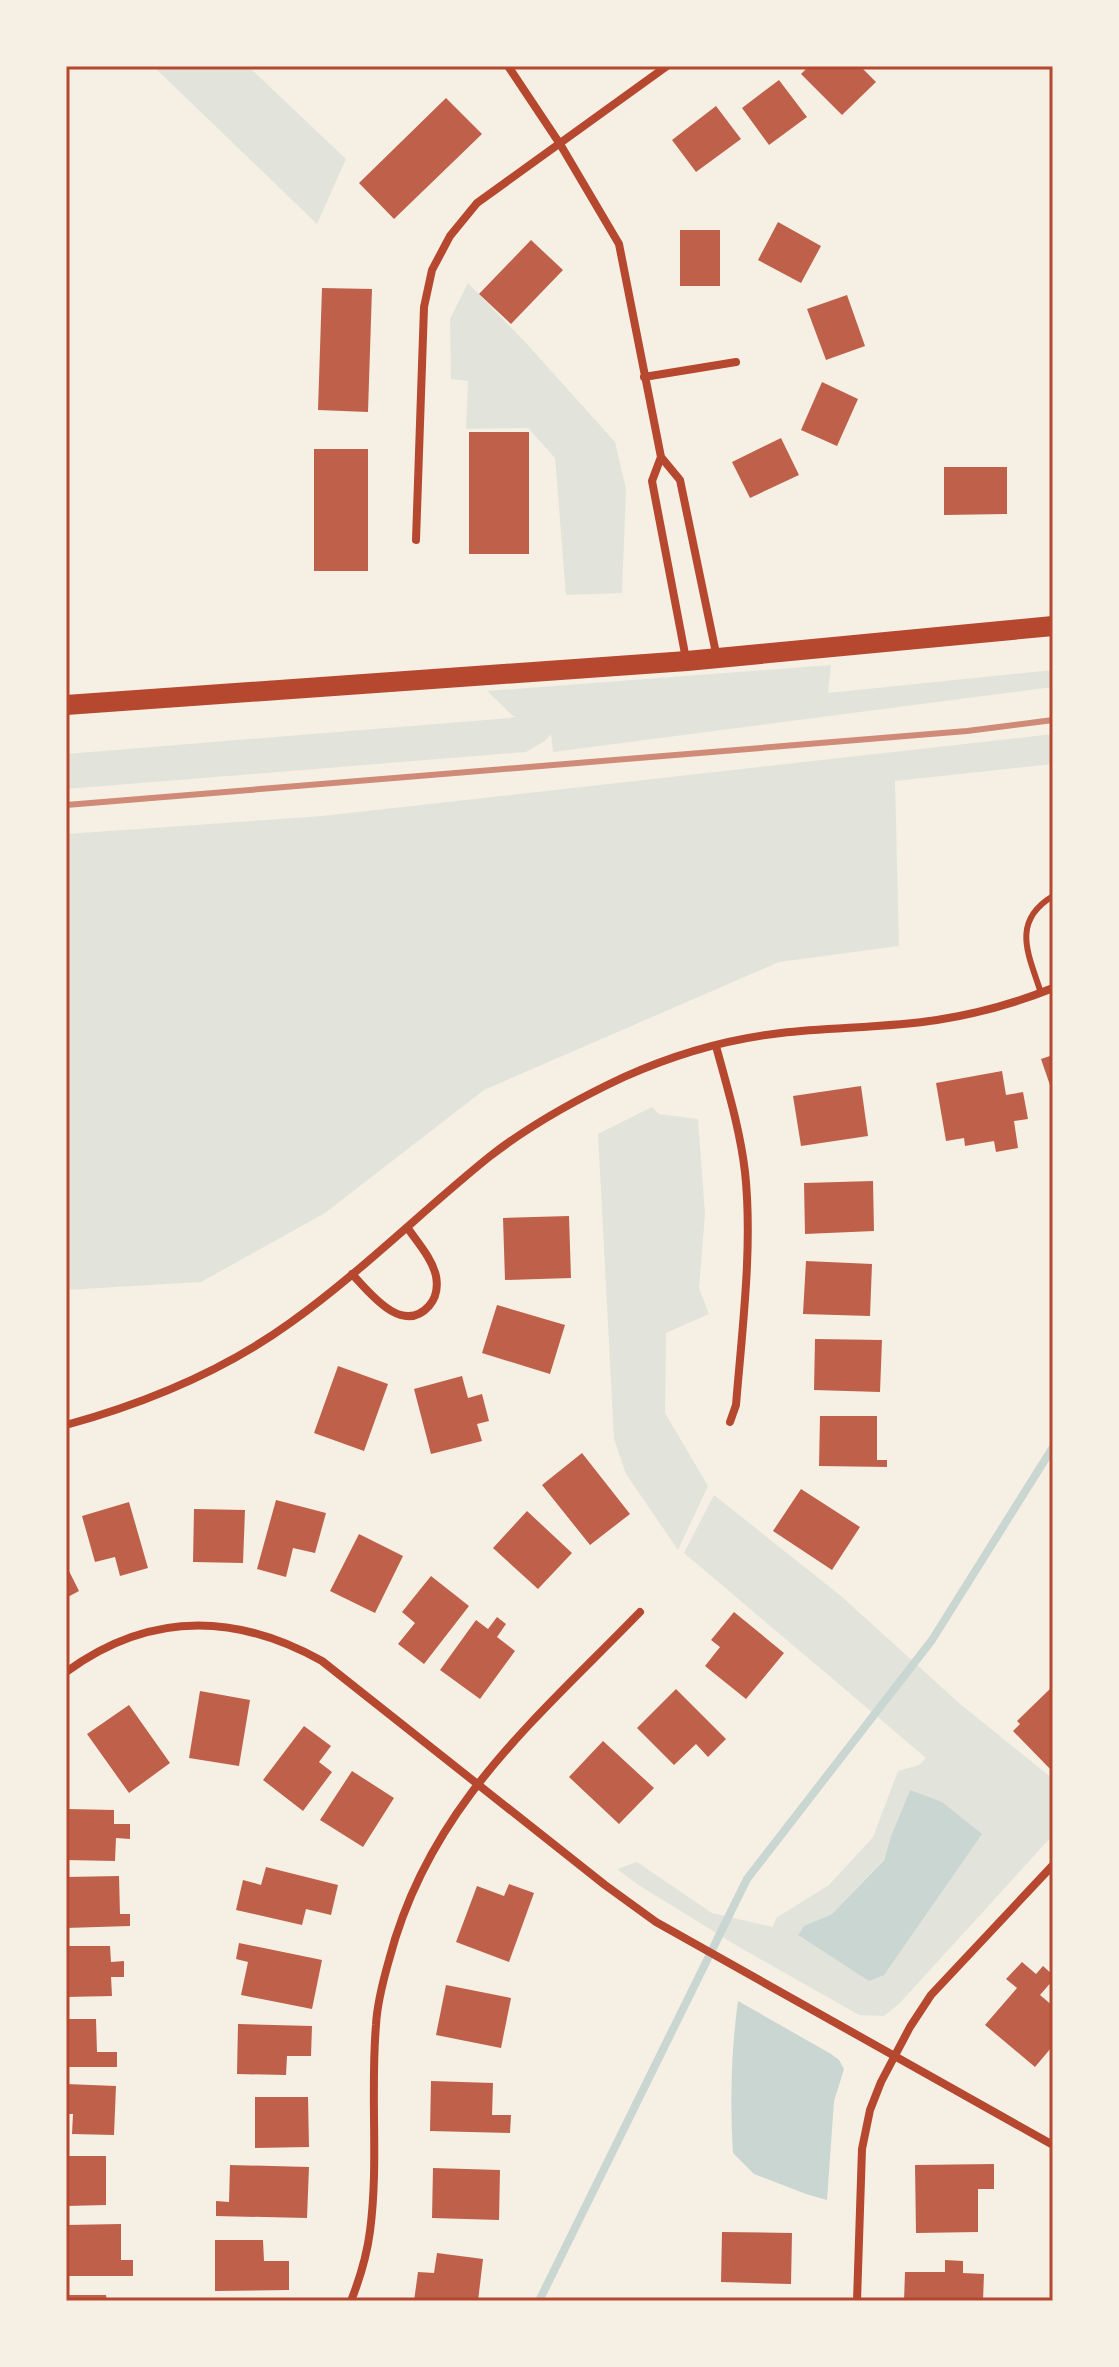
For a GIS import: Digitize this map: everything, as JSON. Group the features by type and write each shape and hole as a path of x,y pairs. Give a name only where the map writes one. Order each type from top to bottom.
{"main road":[{"path":"66,705 687,661 1053,626"}],"street":[{"path":"508,66 560,144 619,244 661,457 680,480 717,658"},
{"path":"416,540 424,307 432,270 450,236 477,203 667,66"},
{"path":"644,377 736,362"},
{"path":"661,457 652,481 687,661"},
{"path":"66,1425 149,1399 208,1373 287,1325 491,1156 535,1125 626,1077 716,1046 777,1033 935,1020 998,1007 1053,988"},
{"path":"716,1046 738,1128 747,1210 736,1405 730,1422"},
{"path":"352,1274 382,1306 398,1315 414,1315 425,1310 437,1289 436,1277 431,1263 407,1227"},
{"path":"351,2301 370,2230 376,2020 384,1977 406,1903 438,1840 477,1785 514,1741 640,1612"},
{"path":"66,1672 96,1652 148,1632 210,1626 236,1628 293,1645 322,1661 656,1922 1053,2145"},
{"path":"857,2301 861,2163 864,2136 875,2098 920,2010 1053,1865"}],"lane":[{"path":"1041,993 1026,944 1026,930 1031,915 1053,896"}],"shaded area":[{"path":"153,66 248,66 346,159 317,224"},
{"path":"468,283 615,442 626,489 622,593 566,595 555,458 528,428 466,429 468,381 451,379 450,319"},
{"path":"831,665 828,693 1053,670 1053,687 553,752 551,734 526,752 66,789 66,754 510,718 517,716 513,716 487,691"},
{"path":"1053,734 1053,764 895,781 899,946 779,962 484,1090 325,1213 201,1282 66,1290 66,834 322,816"},
{"path":"652,1107 659,1114 698,1119 705,1214 699,1288 709,1314 666,1333 665,1413 708,1486 678,1550 626,1474 614,1439 598,1134"},
{"path":"714,1495 841,1596 959,1703 1053,1779 1053,1835 899,2004 884,2016 859,2015 739,1947 617,1869 637,1862 712,1913 773,1927 776,1918 829,1885 873,1837 898,1771 919,1765 926,1758 684,1553","holes":["910,1790 868,1980 798,1935 804,1926 832,1914 884,1859"]},
{"path":"910,1790 942,1802 982,1834 884,1975 869,1981 798,1935 804,1926 832,1914 884,1860"},
{"path":"738,2001 831,2054 844,2069 834,2101 827,2200 754,2174 733,2153 732,2077"}],"building":[{"path":"809,66 860,66 876,82 842,115 801,74"},
{"path":"779,80 807,117 769,145 742,108"},
{"path":"446,98 482,134 394,219 359,183"},
{"path":"716,106 741,139 696,172 672,140"},
{"path":"778,222 821,246 801,283 758,260"},
{"path":"680,230 720,230 720,286 680,286"},
{"path":"531,240 563,270 511,324 479,294"},
{"path":"322,288 372,289 368,412 318,410"},
{"path":"847,295 865,346 826,360 807,309"},
{"path":"822,382 858,399 837,446 801,430"},
{"path":"469,432 529,432 529,554 469,554"},
{"path":"781,438 799,475 750,498 732,462"},
{"path":"314,449 368,449 368,571 314,571"},
{"path":"944,467 1007,467 1007,514 944,515"},
{"path":"1053,1055 1053,1091 1052,1091 1041,1059"},
{"path":"1002,1071 1006,1095 1023,1092 1028,1119 1014,1121 1018,1148 996,1152 994,1141 965,1146 964,1138 946,1141 936,1083"},
{"path":"861,1086 868,1136 801,1146 793,1096"},
{"path":"873,1181 874,1231 805,1234 804,1183"},
{"path":"569,1216 571,1278 505,1280 503,1218"},
{"path":"806,1261 872,1264 870,1316 803,1314"},
{"path":"497,1305 565,1325 550,1374 482,1353"},
{"path":"815,1339 882,1340 880,1392 814,1390"},
{"path":"338,1366 388,1384 364,1451 314,1433"},
{"path":"462,1376 468,1398 482,1394 489,1421 477,1424 482,1441 431,1454 414,1389"},
{"path":"820,1416 877,1416 877,1460 887,1460 887,1467 819,1466"},
{"path":"582,1453 630,1514 590,1545 542,1485"},
{"path":"801,1489 860,1527 832,1570 773,1531"},
{"path":"276,1500 326,1513 315,1553 293,1548 286,1577 257,1569"},
{"path":"129,1502 148,1568 120,1576 115,1557 95,1562 82,1516"},
{"path":"194,1509 245,1510 243,1563 193,1562"},
{"path":"527,1511 572,1553 538,1589 493,1548"},
{"path":"359,1534 403,1556 375,1613 330,1591"},
{"path":"66,1565 79,1591 66,1598"},
{"path":"431,1576 469,1606 424,1664 398,1644 415,1623 402,1612"},
{"path":"734,1612 784,1653 746,1699 705,1666 720,1647 711,1640"},
{"path":"497,1617 506,1624 497,1637 515,1651 480,1699 440,1670 476,1620 488,1629"},
{"path":"1053,1686 1053,1772 1013,1731 1020,1724 1017,1721"},
{"path":"676,1689 726,1739 708,1757 696,1744 674,1765 637,1728"},
{"path":"200,1691 250,1700 239,1766 189,1758"},
{"path":"129,1705 170,1763 129,1793 87,1734"},
{"path":"304,1726 331,1746 319,1762 332,1772 303,1811 263,1780"},
{"path":"603,1741 654,1788 619,1824 569,1777"},
{"path":"352,1771 394,1798 363,1847 320,1820"},
{"path":"68,1809 114,1810 114,1824 130,1824 130,1839 116,1838 115,1861 66,1860"},
{"path":"266,1867 338,1885 331,1915 306,1909 302,1925 236,1910 243,1880 261,1885"},
{"path":"119,1876 120,1914 130,1914 130,1926 66,1928 66,1877"},
{"path":"509,1884 534,1893 509,1962 456,1942 477,1886 504,1896"},
{"path":"239,1943 322,1960 312,2009 241,1995 248,1962 236,1959"},
{"path":"68,1946 110,1946 111,1962 124,1961 124,1977 111,1977 112,1996 66,1997"},
{"path":"1022,1962 1036,1974 1043,1966 1053,1975 1053,1980 1040,1995 1053,2006 1053,2049 1035,2067 985,2025 1017,1988 1006,1979"},
{"path":"446,1985 511,1998 501,2048 436,2035"},
{"path":"66,2019 96,2019 97,2052 117,2052 117,2067 66,2067"},
{"path":"238,2024 312,2026 311,2056 287,2056 286,2075 237,2074"},
{"path":"431,2081 493,2083 492,2115 511,2115 510,2133 430,2131"},
{"path":"66,2084 116,2086 114,2135 72,2134 73,2114 66,2114"},
{"path":"255,2097 308,2097 309,2147 255,2148"},
{"path":"66,2156 106,2156 106,2205 66,2206"},
{"path":"994,2164 994,2189 978,2189 978,2232 916,2233 915,2165"},
{"path":"230,2165 309,2167 307,2218 216,2216 216,2201 229,2202"},
{"path":"433,2168 500,2170 499,2220 432,2218"},
{"path":"121,2224 121,2260 133,2260 133,2276 66,2276 66,2225"},
{"path":"722,2232 792,2233 791,2284 721,2282"},
{"path":"215,2240 263,2240 264,2261 289,2261 289,2290 215,2291"},
{"path":"437,2253 483,2259 478,2301 414,2301 418,2272 434,2273"},
{"path":"945,2260 963,2261 963,2273 984,2274 983,2301 904,2301 905,2272 945,2272"},
{"path":"66,2295 106,2295 107,2301 66,2301"}],"waterway":[{"path":"539,2301 747,1879 932,1640 1053,1447"}],"railway":[{"path":"66,805 967,731 1053,720"}]}
